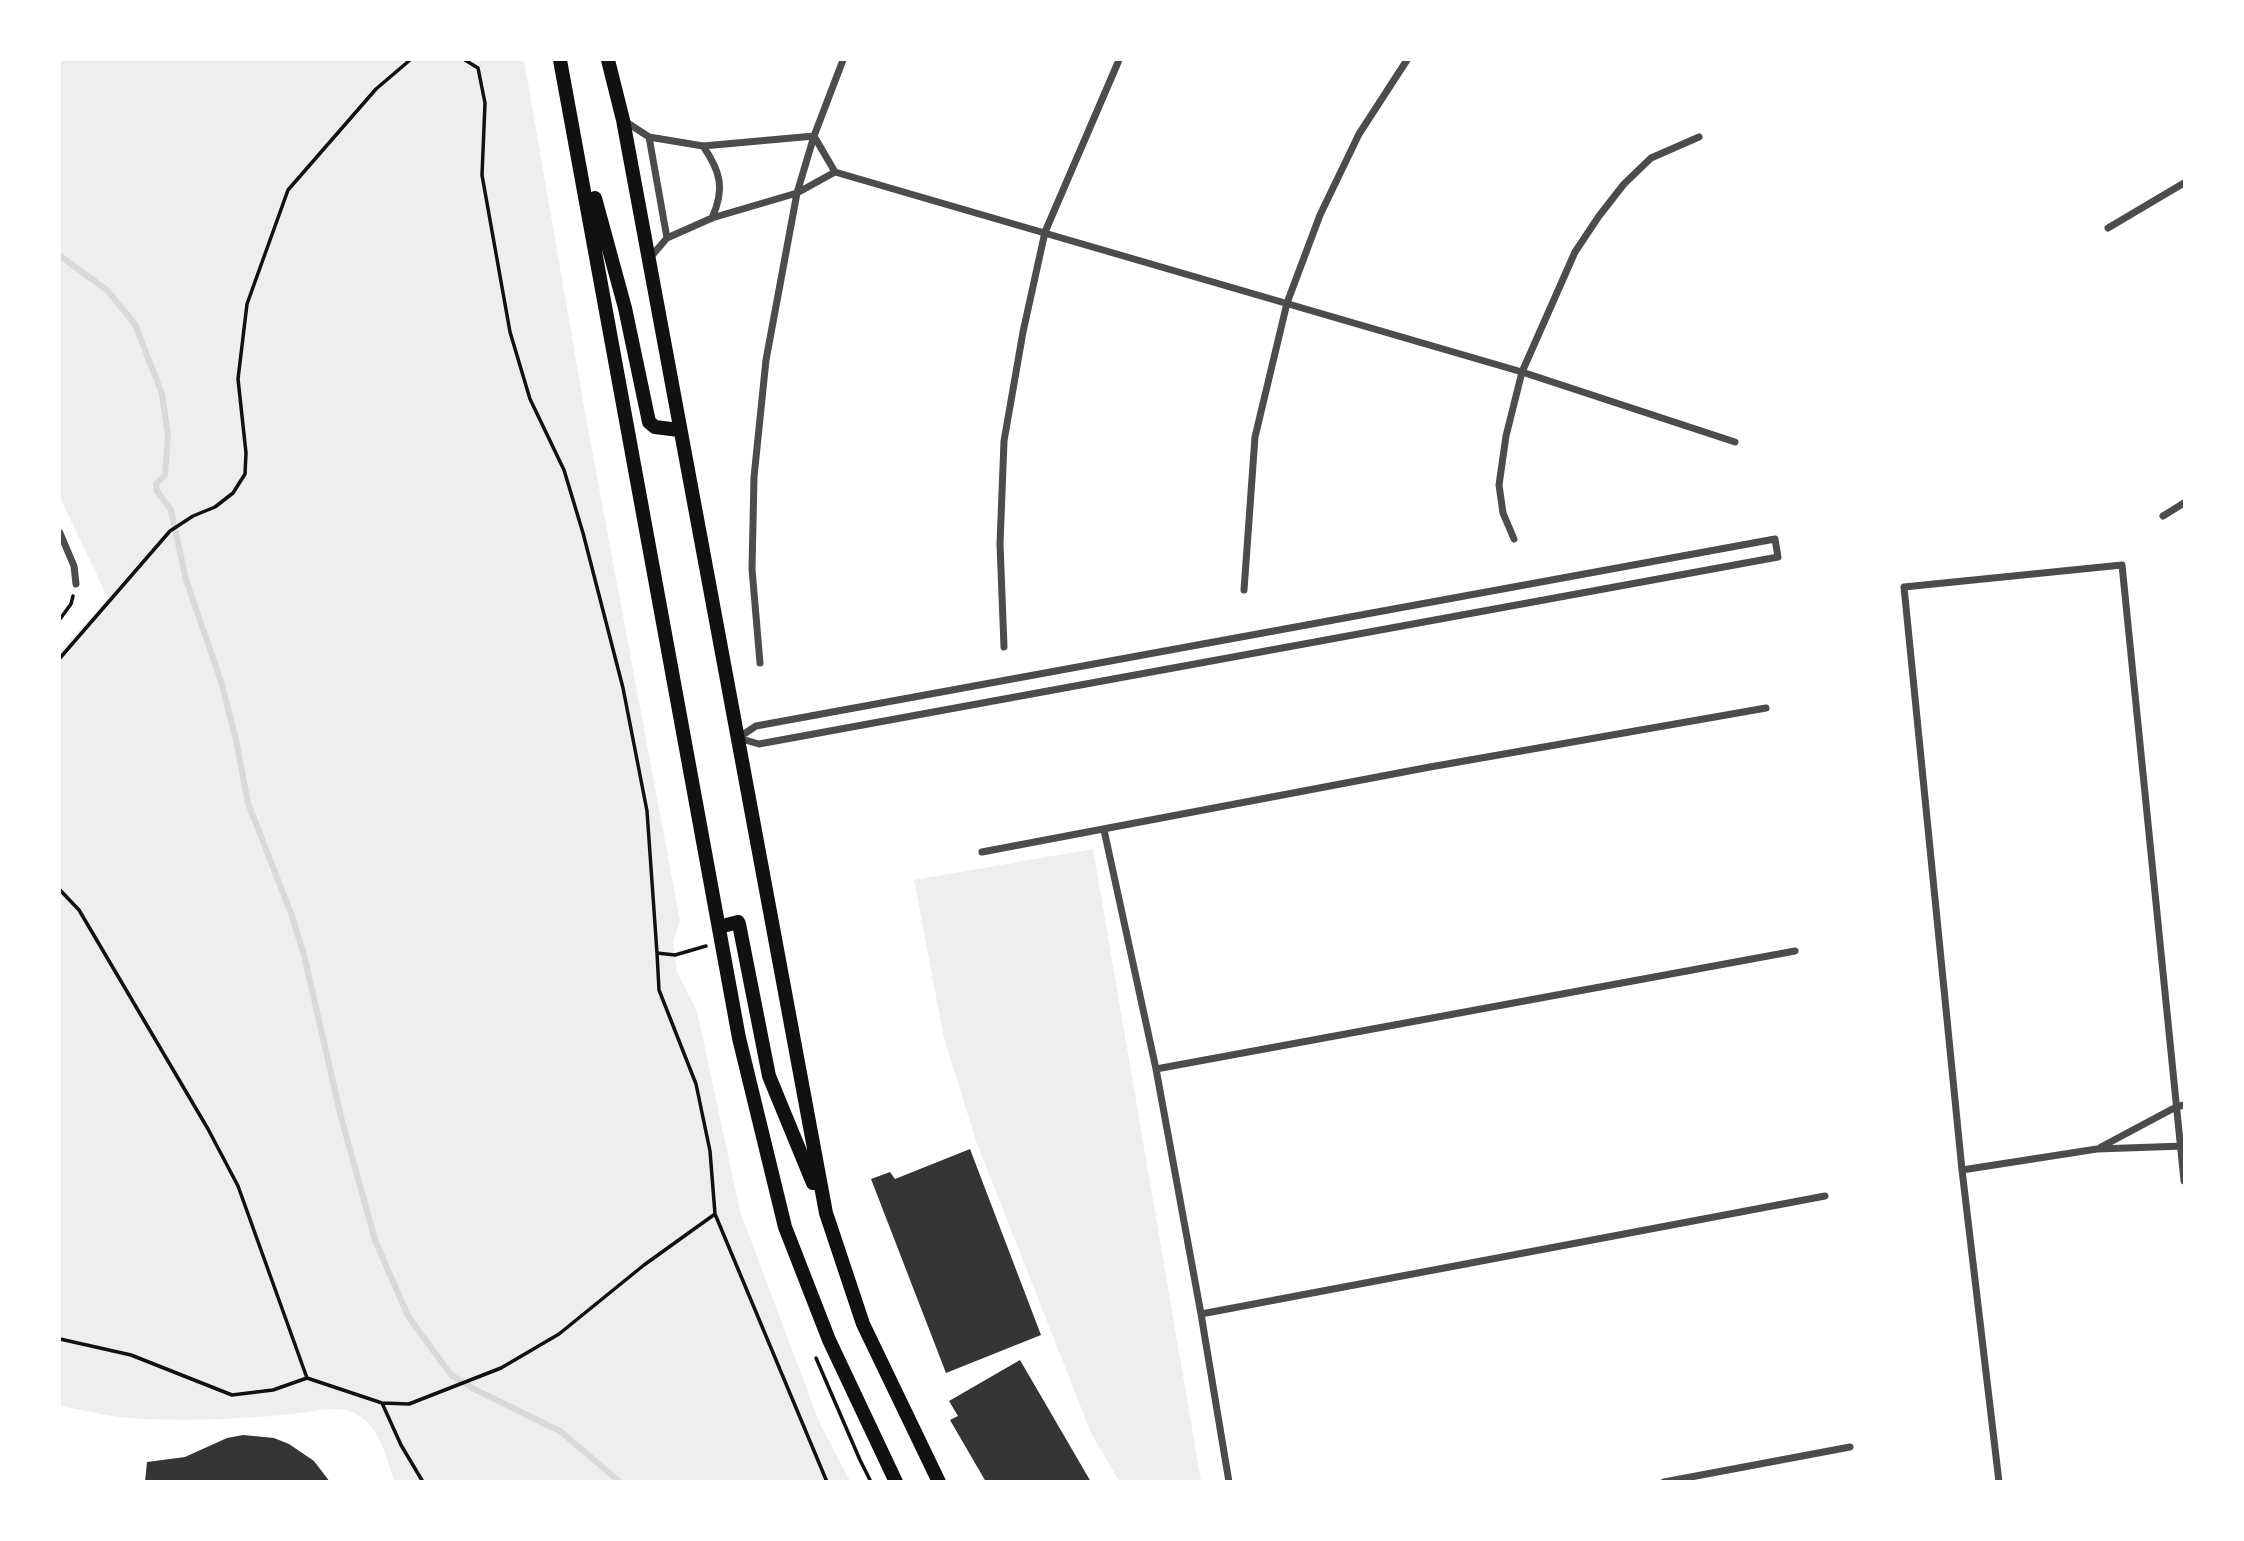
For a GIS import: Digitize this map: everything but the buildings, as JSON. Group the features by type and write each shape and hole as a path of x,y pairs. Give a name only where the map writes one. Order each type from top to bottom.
{"main road":[{"path":"560,60 739,1038 785,1227 829,1340 895,1482"},
{"path":"608,60 649,260 826,1213"},
{"path":"570,109 625,308 649,422 655,427 679,430"},
{"path":"720,934 738,922 740,924 769,1076 826,1213 863,1324 939,1482"}],"street":[{"path":"760,663 752,569 754,477 766,360 797,193 814,136 843,60"},
{"path":"1004,647 1000,544 1004,441 1023,332 1045,232 1119,60"},
{"path":"1244,590 1255,437 1287,303 1320,215 1359,134 1407,60"},
{"path":"622,120 649,137 703,146 814,136"},
{"path":"814,136 835,172 1522,372 1735,442"},
{"path":"1514,539 1503,513 1499,485 1506,436 1522,372 1575,252 1624,184 1651,158 1699,136"},
{"path":"649,137 667,238"},
{"path":"703,146 715,163 721,190 712,218"},
{"path":"649,260 667,238 712,218 797,193 835,172"},
{"path":"2108,228 2185,183"},
{"path":"2162,516 2185,503"},
{"path":"60,533 74,566 76,584"},
{"path":"1775,539 1778,557 759,744 738,738 756,726 770,723 1775,539"},
{"path":"1999,1482 1962,1170 1904,587 2122,565 2180,1106 2185,1181"},
{"path":"982,852 1430,767 1766,708"},
{"path":"1104,830 1156,1069 1229,1482"},
{"path":"1156,1069 1795,951"},
{"path":"2097,1149 2180,1106"},
{"path":"1962,1170 2097,1149 2182,1146"},
{"path":"1201,1314 1825,1196"},
{"path":"1664,1482 1850,1447"}],"path":[{"path":"60,658 170,531 215,507 233,493 245,474 246,453 238,379 247,304 288,190 376,89 410,60"},
{"path":"465,60 478,68 485,103 482,175 510,332 530,399 564,470 623,688 647,811 659,990 696,1084 710,1151 715,1214 827,1482"},
{"path":"60,619 71,604 76,584"},
{"path":"60,890 79,910 208,1129 238,1186 307,1378"},
{"path":"657,953 675,955 720,934"},
{"path":"60,1339 131,1355 232,1395 273,1390 307,1378 382,1404 409,1404 502,1368 559,1335 644,1265 715,1214"},
{"path":"382,1404 401,1445 423,1482"}],"shaded area":[{"path":"60,60 524,60 586,418 680,921 673,942 677,972 697,1011 740,1211 820,1424 850,1481 394,1481 385,1453 371,1426 348,1411 333,1409 256,1417 162,1420 123,1417 60,1406 60,651 108,598 60,498"},
{"path":"1093,849 1201,1481 1119,1481 1091,1433 976,1141 944,1038 914,880"}],"waterway":[{"path":"60,256 107,290 135,324 162,394 168,436 165,475 156,484 157,491 171,510 186,580 221,681 248,803 292,916 304,955 341,1117 375,1240 408,1316 451,1375 560,1431 620,1482"}]}
